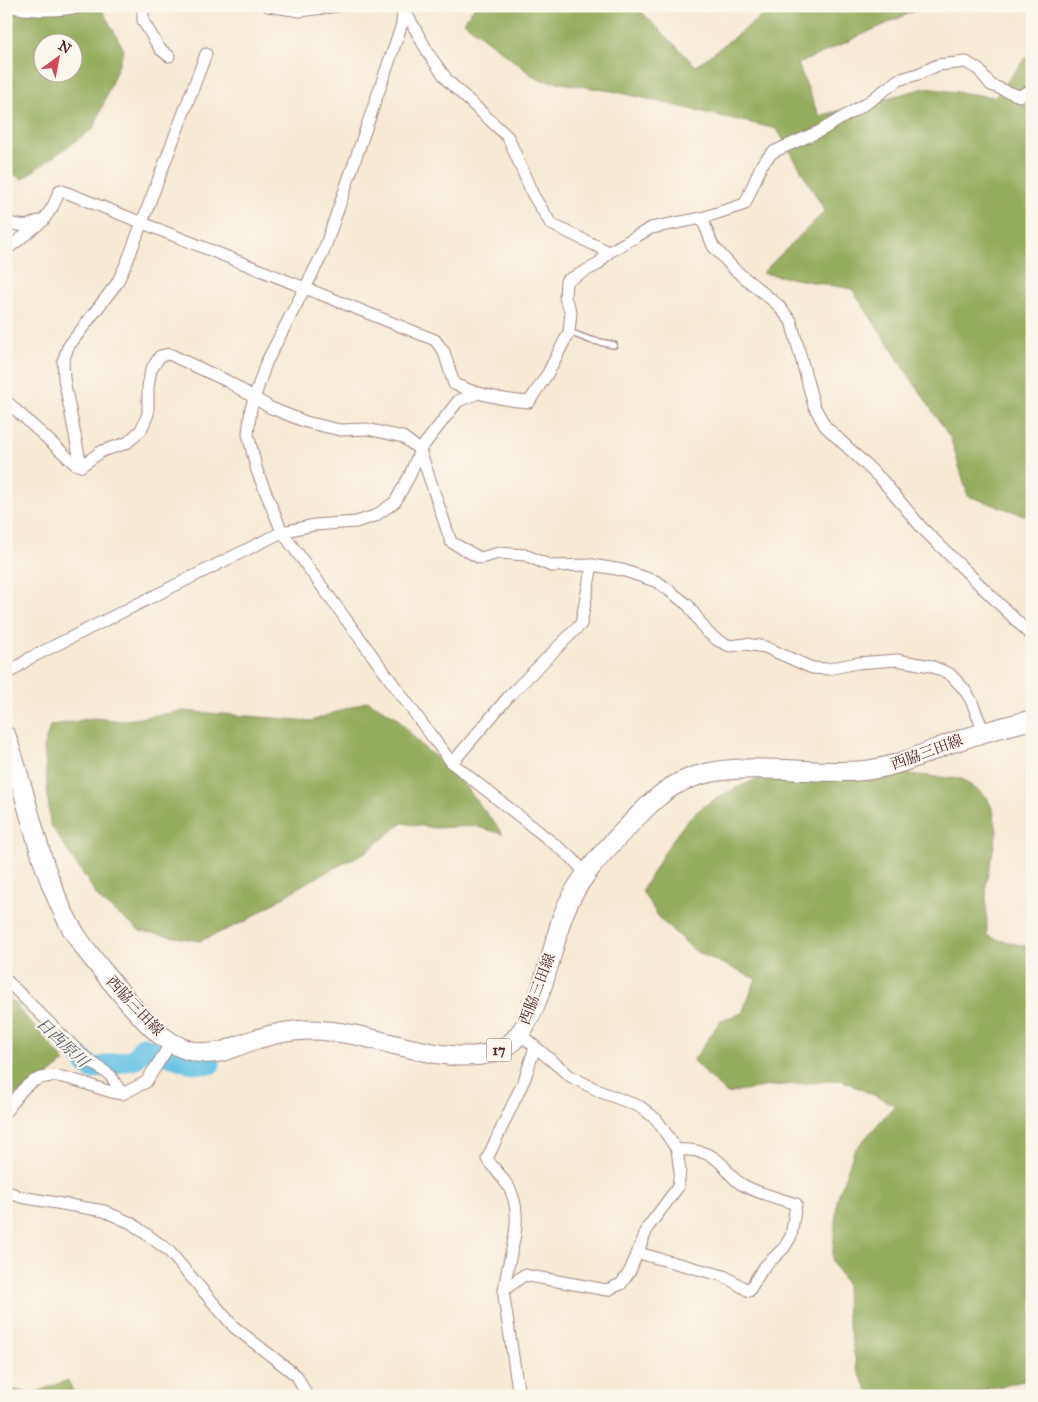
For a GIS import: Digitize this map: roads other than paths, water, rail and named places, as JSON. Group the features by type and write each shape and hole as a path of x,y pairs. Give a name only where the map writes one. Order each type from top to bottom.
{"main road":[{"name":"西脇三田線","path":"6,736 39,847 59,902 72,928 90,955 138,1014 155,1031 171,1043 189,1051 207,1054 221,1052 281,1032 305,1028 332,1031 446,1055 474,1058 493,1054 510,1044 520,1034 532,1013 564,913 586,873 610,845 654,800 678,783 714,771 856,771 882,768 984,732 1032,720"}],"street":[{"path":"7,6 24,10 45,11 89,6"},
{"path":"143,6 143,21 160,49 169,56"},
{"path":"268,6 300,11 337,6"},
{"path":"403,7 430,56 448,81 508,137 533,195 551,224 609,252"},
{"path":"403,7 402,24 323,253 266,363 251,408 248,434 257,471 282,532 452,763 572,858 586,873"},
{"path":"81,466 64,379 63,361 68,346 117,283 127,262 206,54"},
{"path":"6,250 43,221 60,190 435,340 444,352 454,384 476,394 502,400 529,402 548,373 569,332 571,312 565,298 566,281 597,265 609,252 652,228 702,218 745,204 762,164 773,152 820,131 870,101 898,80 938,66 966,62 979,70 991,85 1019,96 1032,90"},
{"path":"6,223 26,226 40,220 50,211"},
{"path":"702,218 713,246 734,270 777,304 791,321 814,406 825,426 882,480 922,528 1032,636"},
{"path":"81,466 102,451 127,443 141,430 148,414 150,370 160,356 169,354 227,381 271,408 306,422 340,430 367,429 403,437 420,450 451,542 466,552 480,558 500,553 524,554 551,566 592,565 622,570 658,582 688,605 707,632 730,646 746,644 765,647 812,668 828,669 856,663 898,660 931,666 950,674 964,689 971,700 984,732"},
{"path":"6,675 30,658 282,532 314,525 356,522 375,516 395,502 410,475 420,450 458,401 476,394"},
{"path":"6,401 75,464 81,466"},
{"path":"452,763 510,695 581,624 592,565"},
{"path":"6,980 82,1055 110,1076 122,1094"},
{"path":"504,1290 524,1275 607,1290 621,1284 630,1271 648,1227 678,1187 680,1171 677,1150 657,1120 642,1107 601,1092 570,1076 520,1034"},
{"path":"6,1111 28,1085 43,1076 59,1076 122,1094 146,1082 171,1043"},
{"path":"519,1396 504,1290 517,1216 512,1192 487,1160 525,1078 535,1047"},
{"path":"638,1253 724,1276 749,1291 763,1268 784,1248 792,1236 796,1204 745,1187 733,1179 726,1168 707,1153 693,1150 677,1150"},
{"path":"6,1191 21,1197 104,1211 131,1223 168,1250 234,1327 297,1376 307,1396"}],"lane":[{"path":"569,332 590,340 614,345"}],"waterway":[{"name":"日西原川","path":"82,1059 92,1069 135,1059 143,1047 188,1062 210,1064"}]}
